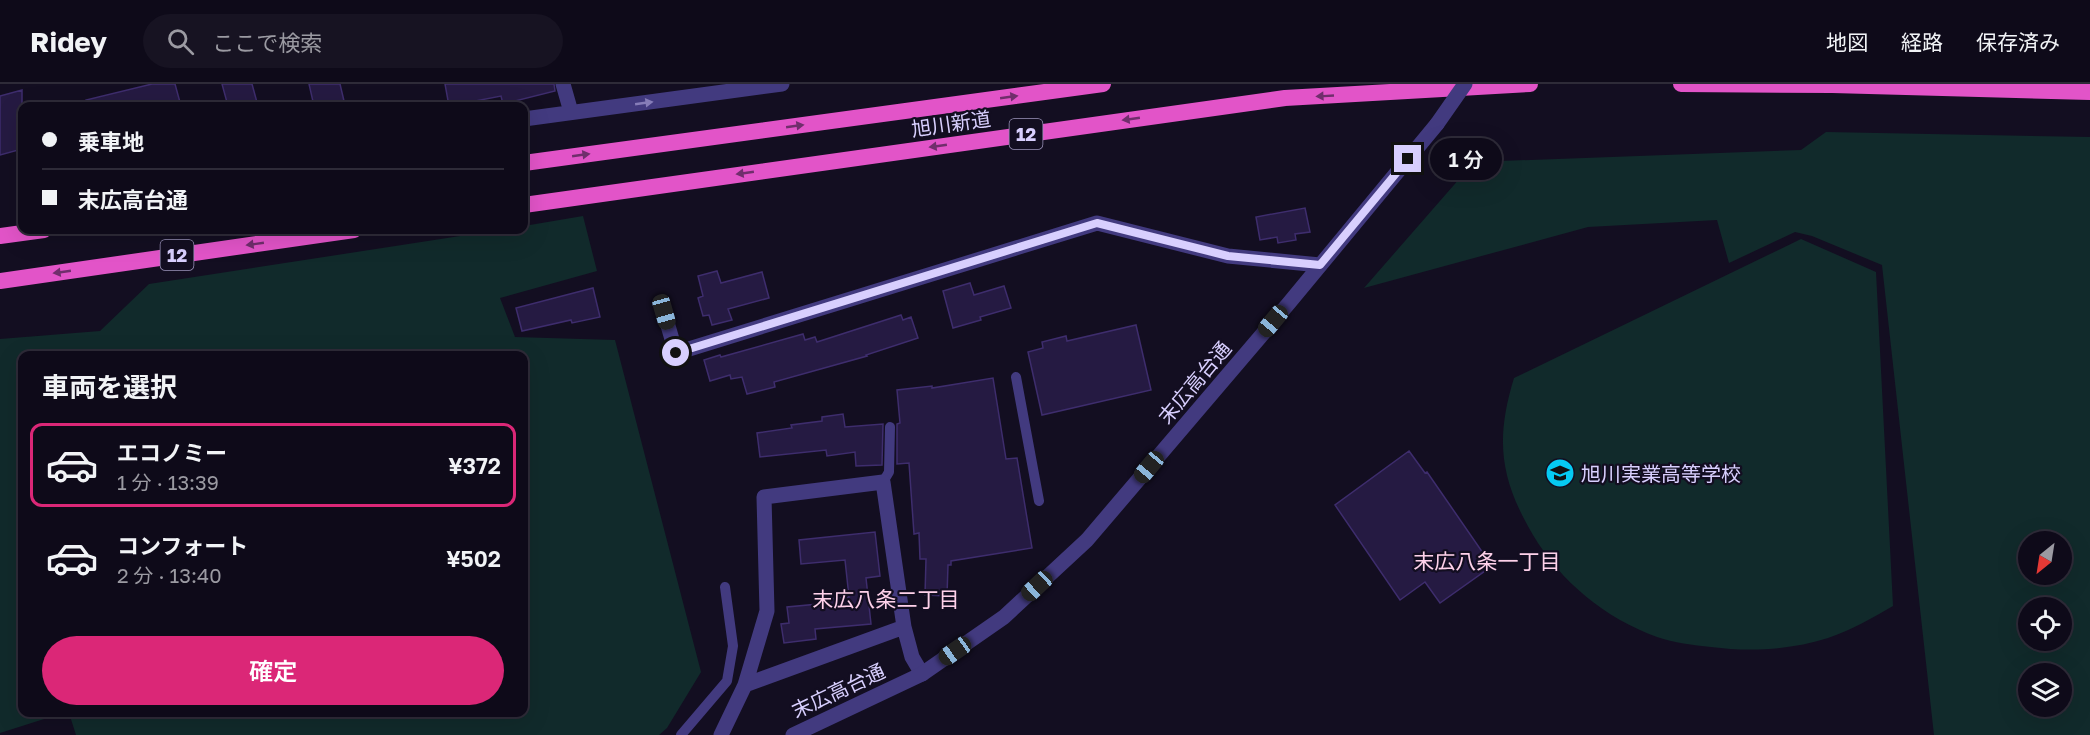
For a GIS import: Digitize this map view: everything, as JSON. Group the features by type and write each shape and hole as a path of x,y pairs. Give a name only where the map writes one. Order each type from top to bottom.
{"highway":[{"name":"旭川新道","path":"528,162 1103,84"},
{"name":"旭川新道","path":"528,204 1285,98 1530,84"},
{"path":"1681,84 1832,85 2090,92"},
{"path":"0,236 18,234"},
{"name":"12","path":"0,281 326,234"}],"street":[{"path":"563,84 571,112"},
{"path":"528,118 782,84"},
{"name":"末広高台通","path":"793,735 922,674 1004,617 1087,540 1437,124 1465,84"},
{"path":"664,312 676,353 1097,223 1228,256 1320,265"},
{"path":"721,735 745,686 767,611 764,496 883,482 904,627 912,657 922,674"},
{"path":"745,686 904,627"}],"lane":[{"path":"1016,376 1039,501"},
{"path":"883,482 888,472 890,427"},
{"path":"681,735 727,681 733,646 725,587"}],"green space":[{"path":"1826,132 2090,137 2090,735 1934,735 1882,265 1812,236 1795,232 1729,263 1717,220 1588,227 1364,288 1474,162 1801,150"},
{"path":"583,216 597,271 500,298 515,337 615,340 701,672 667,728 659,735 76,735 70,717 528,717 528,351 18,351 18,717 50,717 0,733 0,339 100,331 149,284 473,234 528,234 528,225"},
{"path":"1801,239 1876,272 1893,606 1837,635 1785,647 1755,650 1726,649 1657,637 1620,620 1586,596 1557,568 1533,535 1513,496 1504,459 1504,421 1514,378"}],"building":[{"path":"152,84 175,84 180,102 86,102 86,100"},
{"path":"222,84 252,84 257,102 227,102"},
{"path":"309,84 340,84 344,101 313,102"},
{"path":"445,84 554,84 555,91 511,102 502,102 501,96 470,102 448,102"},
{"path":"22,90 22,102 18,102 18,150 0,155 0,96"},
{"path":"1305,208 1310,232 1295,234 1296,240 1278,243 1277,237 1260,240 1256,217"},
{"path":"717,271 721,283 762,272 769,298 728,309 732,320 712,325 709,315 703,316 698,298 703,296 698,276"},
{"path":"970,283 974,295 1004,286 1011,308 953,328 943,291"},
{"path":"593,288 600,317 572,323 571,320 522,331 516,308"},
{"path":"901,315 903,320 911,317 918,338 867,356 774,382 775,387 747,394 742,377 731,379 730,375 710,381 704,360 803,334 805,340 815,337 817,342"},
{"path":"1136,325 1151,390 1042,415 1028,352 1043,348 1042,342 1066,336 1067,341"},
{"path":"993,378 1006,459 1017,458 1032,548 951,561 951,565 948,565 947,596 925,595 926,559 920,559 919,533 914,534 909,463 897,464 897,424 900,423 897,390 932,386 932,388"},
{"path":"843,414 845,427 883,424 882,465 856,466 855,452 827,456 826,450 760,457 757,433 792,428 791,425 822,421 822,417"},
{"path":"1409,451 1425,473 1427,472 1492,566 1440,603 1425,582 1400,600 1335,505"},
{"path":"875,532 880,576 866,578 871,624 815,629 816,639 784,643 781,624 789,623 787,607 829,603 828,599 849,597 845,560 801,564 799,540"}],"place":[{"name":"旭川実業高等学校","path":"1560,473"}],"district":[{"name":"末広八条一丁目","path":"1487,561"},
{"name":"末広八条二丁目","path":"886,599"}],"route":[{"path":"676,353 1097,223 1228,256 1320,265 1408,159"}]}
